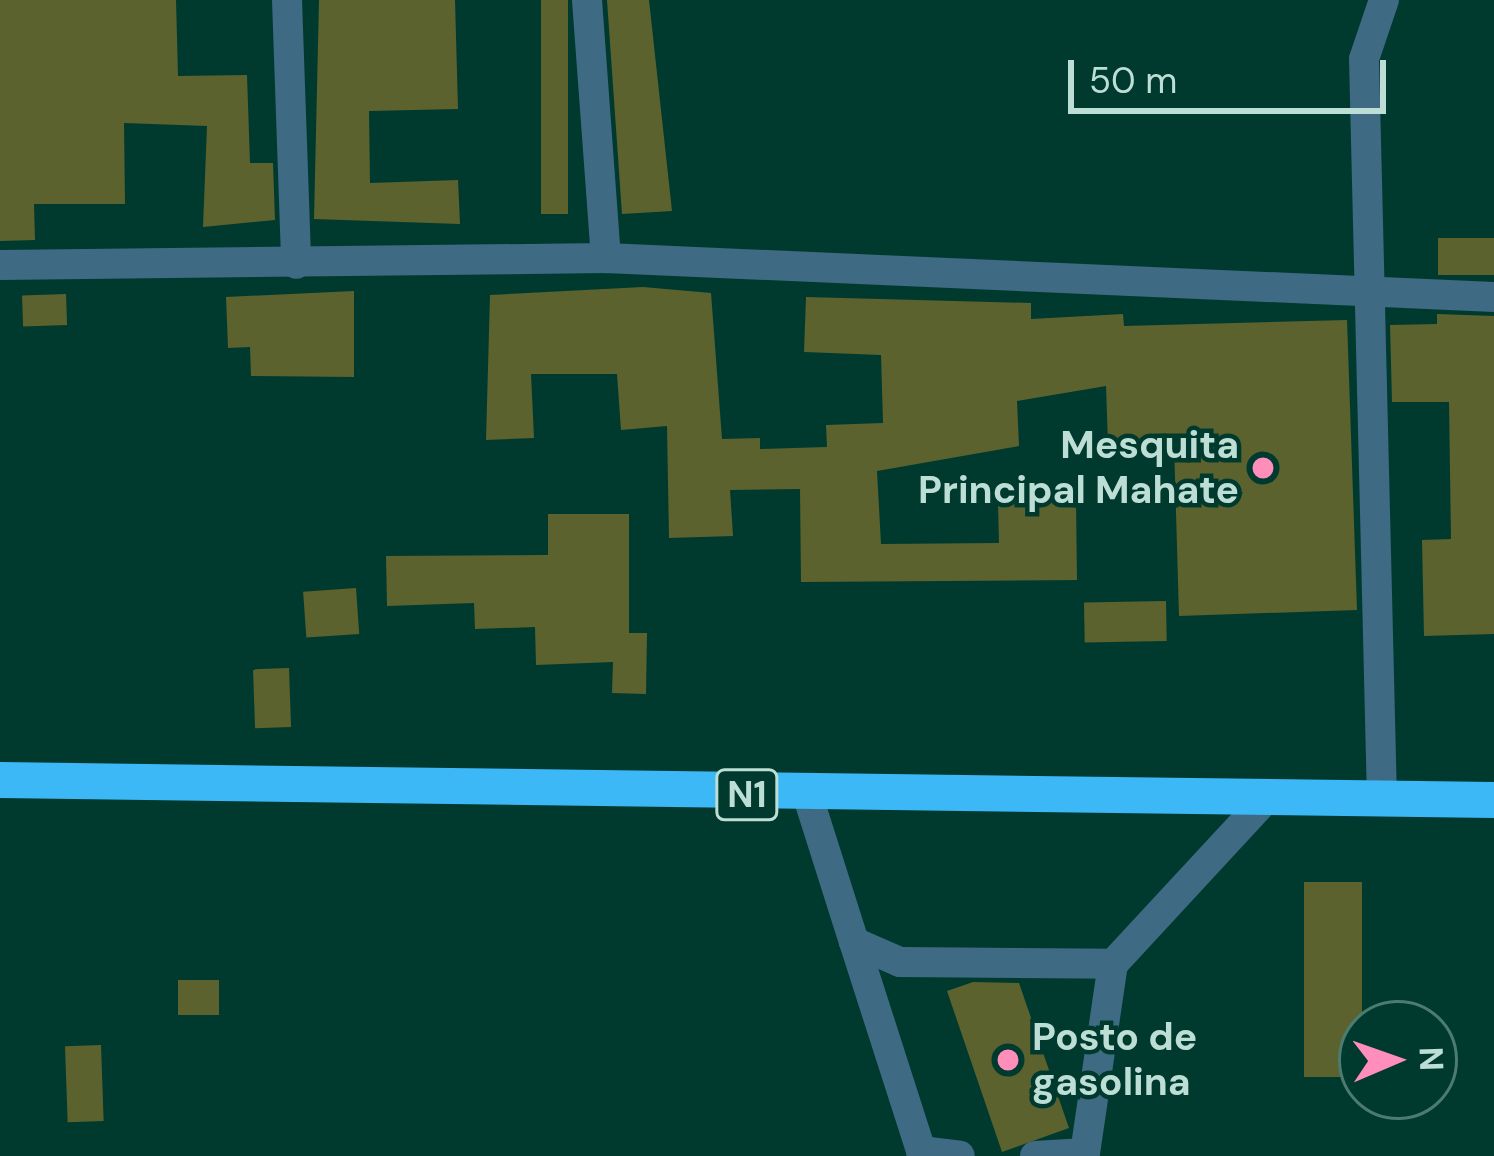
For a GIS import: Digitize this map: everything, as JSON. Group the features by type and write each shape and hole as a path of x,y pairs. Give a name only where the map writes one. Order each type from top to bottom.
{"highway":[{"name":"N1","path":"0,780 808,797 1494,800"}],"street":[{"path":"287,0 296,264"},
{"path":"587,0 606,258"},
{"path":"1382,800 1364,58 1384,0"},
{"path":"0,265 606,258 1368,298 1494,297"},
{"path":"808,797 921,1151 960,1156"},
{"path":"1035,1156 1085,1153 1113,964 1264,801"},
{"path":"854,942 900,962 1113,964"}],"building":[{"path":"0,0 176,0 178,76 247,75 250,163 273,163 275,220 203,227 207,126 124,123 125,204 34,204 35,240 0,241"},
{"path":"319,0 455,0 458,109 369,111 370,183 458,180 460,224 314,219"},
{"path":"541,0 568,0 568,214 541,214"},
{"path":"607,0 649,0 672,211 622,214"},
{"path":"1438,238 1494,238 1494,275 1438,275"},
{"path":"643,287 711,293 722,439 760,438 760,449 827,447 826,425 883,423 881,355 804,352 806,297 1031,303 1031,319 1123,314 1124,326 1347,320 1357,610 1179,616 1174,443 1108,444 1106,386 1017,401 1019,446 877,471 881,544 999,543 998,503 1076,502 1077,580 801,582 800,489 730,490 733,536 669,538 667,426 621,430 617,374 531,374 534,438 486,440 490,295"},
{"path":"354,291 354,377 251,376 250,347 228,348 226,297"},
{"path":"66,294 67,325 23,327 22,296"},
{"path":"1437,314 1494,316 1494,634 1424,636 1422,540 1451,539 1449,402 1392,402 1390,325 1437,324"},
{"path":"548,514 629,514 629,633 647,633 646,694 612,693 613,662 536,665 535,627 475,629 474,603 387,606 386,556 548,555"},
{"path":"356,588 359,634 306,638 303,592"},
{"path":"1166,601 1167,641 1085,642 1084,602"},
{"path":"289,668 291,727 255,728 253,669"},
{"path":"1304,882 1362,882 1362,1000 1338,1000 1338,1077 1304,1077"},
{"path":"178,980 219,980 219,1015 178,1015"},
{"name":"Posto de gasolina","path":"973,982 1019,983 1069,1128 1002,1152 947,991"},
{"path":"101,1045 104,1121 68,1122 65,1046"}],"place":[{"name":"Mesquita Principal Mahate","path":"1263,468"},
{"name":"Posto de gasolina","path":"1008,1060"}]}
